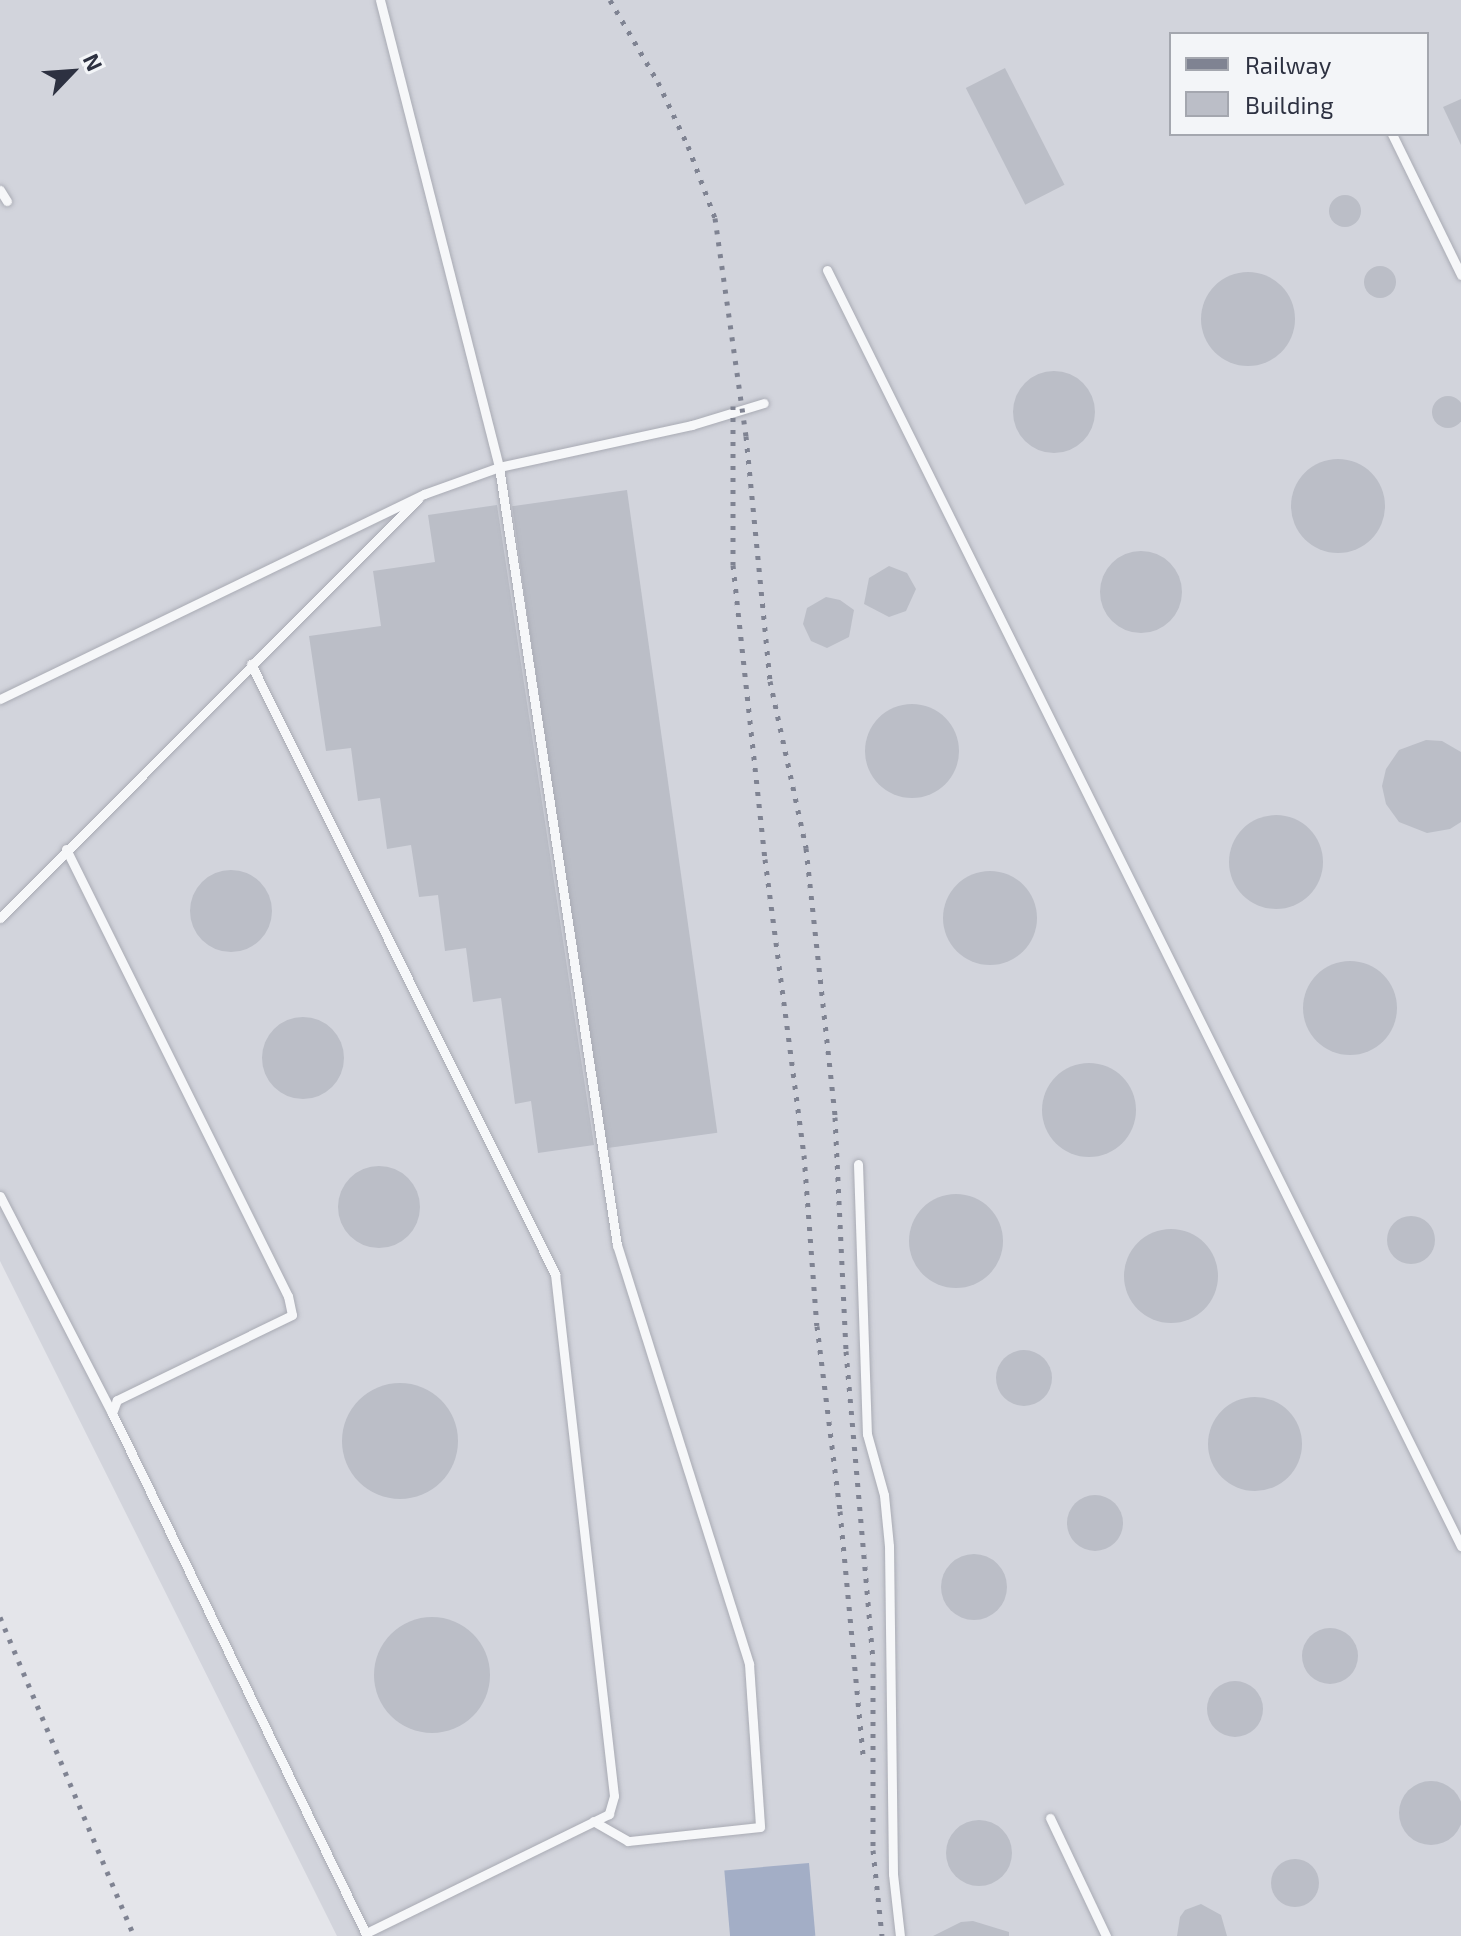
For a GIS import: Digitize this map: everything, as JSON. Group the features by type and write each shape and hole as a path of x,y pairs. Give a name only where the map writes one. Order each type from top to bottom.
{"lane":[{"path":"380,0 499,467 617,1245 749,1664 760,1827 628,1841 593,1821"},
{"path":"1393,136 1461,275"},
{"path":"0,190 7,201"},
{"path":"827,270 1461,1546"},
{"path":"0,699 424,494 499,467 692,425 764,403"},
{"path":"0,918 424,494"},
{"path":"0,1196 112,1413 366,1935 609,1814 614,1796 555,1274 251,664"},
{"path":"66,849 288,1296 292,1315 117,1400 112,1413"},
{"path":"858,1164 867,1434 884,1495 889,1546 893,1874 900,1936"},
{"path":"1050,1818 1106,1936"}],"shaded area":[{"path":"0,0 1461,0 1461,1936 337,1936 0,1261"}],"water":[{"path":"809,1863 815,1936 730,1936 724,1870"}],"building":[{"path":"1005,68 1064,185 1025,205 966,88"},
{"path":"1461,99 1461,145 1443,107"},
{"path":"1345,195 1357,199 1361,211 1357,223 1345,227 1333,223 1329,211 1333,199"},
{"path":"1380,266 1392,270 1396,282 1392,294 1380,298 1368,294 1364,282 1368,270"},
{"path":"1248,272 1266,276 1281,286 1291,301 1295,319 1291,337 1281,352 1266,362 1248,366 1230,362 1215,352 1205,337 1201,319 1205,301 1215,286 1230,276"},
{"path":"1054,371 1070,374 1083,383 1092,396 1095,412 1092,428 1083,441 1070,450 1054,453 1038,450 1025,441 1016,428 1013,412 1016,396 1025,383 1038,374"},
{"path":"1448,396 1459,401 1462,418 1459,423 1448,428 1437,423 1432,412 1437,401"},
{"path":"1338,459 1356,463 1371,473 1381,488 1385,506 1381,524 1371,539 1356,549 1338,553 1320,549 1305,539 1295,524 1291,506 1295,488 1305,473 1320,463"},
{"path":"627,490 717,1133 602,1149 512,506"},
{"path":"497,505 594,1145 538,1153 531,1101 515,1104 501,998 473,1002 466,948 445,951 438,895 419,897 411,845 387,849 380,798 358,801 351,748 326,751 309,636 381,626 373,571 435,562 428,515"},
{"path":"1141,551 1157,554 1170,563 1179,576 1182,592 1179,608 1170,621 1157,630 1141,633 1125,630 1112,621 1103,608 1100,592 1103,576 1112,563 1125,554"},
{"path":"889,566 907,573 916,589 906,611 889,617 864,604 869,578"},
{"path":"826,597 840,600 854,610 849,637 827,648 811,641 803,624 807,608"},
{"path":"912,704 930,708 945,718 955,733 959,751 955,769 945,784 930,794 912,798 894,794 879,784 869,769 865,751 869,733 879,718 894,708"},
{"path":"1426,740 1442,741 1461,752 1461,822 1450,829 1427,833 1399,822 1386,804 1382,786 1386,769 1399,750"},
{"path":"1276,815 1294,819 1309,829 1319,844 1323,862 1319,880 1309,895 1294,905 1276,909 1258,905 1243,895 1233,880 1229,862 1233,844 1243,829 1258,819"},
{"path":"231,870 247,873 260,882 269,895 272,911 269,927 260,940 247,949 231,952 215,949 202,940 193,927 190,911 193,895 202,882 215,873"},
{"path":"990,871 1008,875 1023,885 1033,900 1037,918 1033,936 1023,951 1008,961 990,965 972,961 957,951 947,936 943,918 947,900 957,885 972,875"},
{"path":"1350,961 1368,965 1383,975 1393,990 1397,1008 1393,1026 1383,1041 1368,1051 1350,1055 1332,1051 1317,1041 1307,1026 1303,1008 1307,990 1317,975 1332,965"},
{"path":"303,1017 319,1020 332,1029 341,1042 344,1058 341,1074 332,1087 319,1096 303,1099 287,1096 274,1087 265,1074 262,1058 265,1042 274,1029 287,1020"},
{"path":"1089,1063 1107,1067 1122,1077 1132,1092 1136,1110 1132,1128 1122,1143 1107,1153 1089,1157 1071,1153 1056,1143 1046,1128 1042,1110 1046,1092 1056,1077 1071,1067"},
{"path":"379,1166 395,1169 408,1178 417,1191 420,1207 417,1223 408,1236 395,1245 379,1248 363,1245 350,1236 341,1223 338,1207 341,1191 350,1178 363,1169"},
{"path":"956,1194 974,1198 989,1208 999,1223 1003,1241 999,1259 989,1274 974,1284 956,1288 938,1284 923,1274 913,1259 909,1241 913,1223 923,1208 938,1198"},
{"path":"1411,1216 1420,1217 1428,1223 1434,1231 1434,1249 1428,1257 1420,1263 1411,1264 1402,1263 1394,1257 1388,1249 1387,1240 1388,1231 1394,1223 1402,1217"},
{"path":"1171,1229 1189,1233 1204,1243 1214,1258 1218,1276 1214,1294 1204,1309 1189,1319 1171,1323 1153,1319 1138,1309 1128,1294 1124,1276 1128,1258 1138,1243 1153,1233"},
{"path":"1024,1350 1044,1358 1052,1378 1044,1398 1024,1406 1004,1398 996,1378 1004,1358"},
{"path":"400,1383 422,1387 441,1400 454,1419 458,1441 454,1463 441,1482 422,1495 400,1499 378,1495 359,1482 346,1463 342,1441 346,1419 359,1400 378,1387"},
{"path":"1255,1397 1273,1401 1288,1411 1298,1426 1302,1444 1298,1462 1288,1477 1273,1487 1255,1491 1237,1487 1222,1477 1212,1462 1208,1444 1212,1426 1222,1411 1237,1401"},
{"path":"1095,1495 1115,1503 1123,1523 1115,1543 1095,1551 1075,1543 1067,1523 1075,1503"},
{"path":"974,1554 987,1557 997,1564 1004,1574 1007,1587 1004,1600 997,1610 987,1617 974,1620 961,1617 951,1610 944,1600 941,1587 944,1574 951,1564 961,1557"},
{"path":"432,1617 454,1621 473,1634 486,1653 490,1675 486,1697 473,1716 454,1729 432,1733 410,1729 391,1716 378,1697 374,1675 378,1653 391,1634 410,1621"},
{"path":"1330,1628 1350,1636 1358,1656 1350,1676 1330,1684 1310,1676 1302,1656 1310,1636"},
{"path":"1235,1681 1255,1689 1263,1709 1255,1729 1235,1737 1215,1729 1207,1709 1215,1689"},
{"path":"1419,1783 1443,1783 1454,1790 1461,1801 1461,1825 1454,1836 1443,1843 1419,1843 1408,1836 1401,1825 1401,1801 1408,1790"},
{"path":"979,1820 992,1823 1002,1830 1009,1840 1012,1853 1009,1866 1002,1876 992,1883 979,1886 966,1883 956,1876 949,1866 946,1853 949,1840 956,1830 966,1823"},
{"path":"1295,1859 1304,1860 1312,1866 1318,1874 1318,1892 1312,1900 1304,1906 1295,1907 1286,1906 1278,1900 1272,1892 1271,1883 1272,1874 1278,1866 1286,1860"},
{"path":"1201,1904 1221,1915 1227,1936 1177,1936 1180,1917 1185,1910"},
{"path":"973,1921 1009,1932 1009,1936 933,1936 961,1922"}],"railway":[{"path":"610,0 658,82 688,146 715,218 746,436 770,681 806,848 835,1117 846,1351 873,1662 873,1850 882,1936"},
{"path":"733,406 733,565 765,859 804,1155 817,1326 840,1511 863,1755"},
{"path":"0,1617 134,1936"}]}
